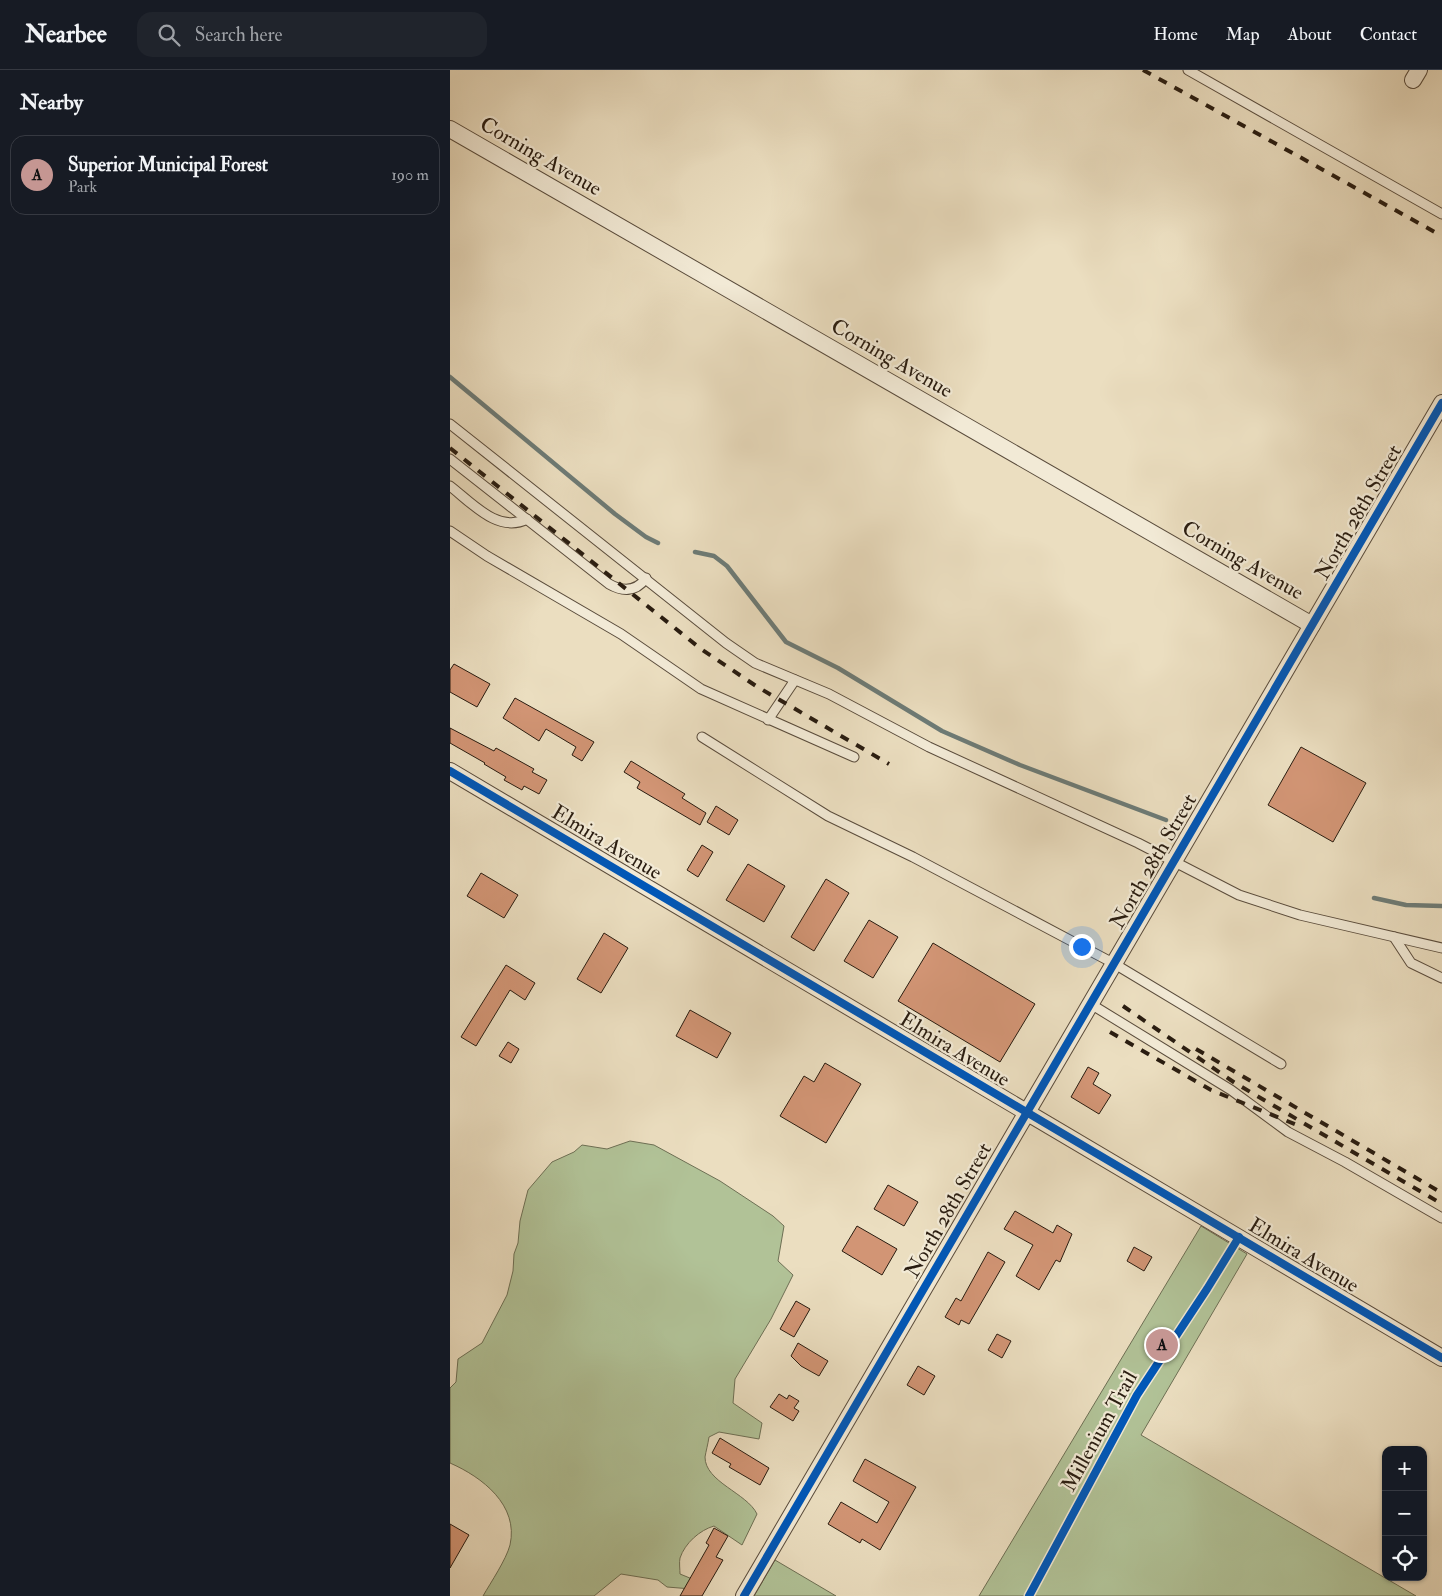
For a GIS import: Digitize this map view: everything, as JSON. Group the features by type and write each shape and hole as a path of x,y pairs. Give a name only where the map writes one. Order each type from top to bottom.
{"street":[{"name":"Corning Avenue","path":"450,129 1312,625"},
{"name":"North 28th Street","path":"744,1596 1025,1111 1442,403"},
{"name":"Elmira Avenue","path":"450,771 1442,1358"}],"lane":[{"path":"1188,70 1442,214"},
{"path":"450,424 742,655 829,694 929,748 1173,861 1239,895 1274,907 1442,948"},
{"path":"450,459 615,587 623,590 634,588 646,578"},
{"path":"450,486 487,514 504,524 516,524 527,519"},
{"path":"450,531 495,560 621,634 701,689 768,720 854,756"},
{"path":"768,720 795,680"},
{"path":"702,737 828,816 913,857 1113,963 1280,1064"},
{"path":"1394,937 1411,963 1442,978"},
{"path":"1089,1003 1223,1085 1288,1132 1345,1162 1442,1218"}],"green space":[{"path":"630,1141 654,1145 720,1181 773,1216 784,1226 778,1261 793,1275 771,1319 735,1379 733,1403 762,1423 759,1439 719,1432 709,1437 705,1457 707,1466 712,1474 745,1500 757,1514 742,1545 714,1526 698,1534 685,1547 680,1558 680,1574 707,1585 704,1590 667,1587 658,1580 621,1574 594,1596 483,1596 508,1551 511,1531 509,1517 495,1494 474,1476 450,1463 450,1388 456,1382 458,1359 482,1343 507,1295 513,1271 514,1254 518,1243 520,1221 528,1190 552,1162 574,1152 582,1145 607,1149"},
{"path":"1201,1226 1247,1254 1141,1435 1382,1576 1382,1581 1390,1581 1416,1596 979,1596"},
{"path":"775,1560 836,1596 754,1596"}],"building":[{"path":"454,664 490,684 477,707 450,692 450,670"},
{"path":"515,698 594,742 582,761 572,755 576,747 546,729 539,741 503,718"},
{"path":"450,728 494,751 496,748 534,769 532,772 547,780 539,794 524,786 522,790 504,780 506,777 450,743"},
{"path":"1301,747 1366,783 1333,842 1268,805"},
{"path":"631,761 685,794 682,798 706,813 700,825 637,788 640,782 624,772"},
{"path":"716,806 738,820 729,835 707,822"},
{"path":"702,845 713,852 698,877 687,870"},
{"path":"748,864 785,886 764,922 726,900"},
{"path":"481,873 518,895 504,918 467,896"},
{"path":"826,879 849,893 814,951 791,937"},
{"path":"869,920 898,937 873,978 844,961"},
{"path":"604,933 628,948 601,993 577,979"},
{"path":"933,943 1035,1004 1000,1062 898,1001"},
{"path":"506,965 535,983 525,1000 510,990 476,1046 461,1037"},
{"path":"690,1010 731,1033 717,1058 676,1036"},
{"path":"508,1042 519,1049 511,1063 499,1056"},
{"path":"825,1063 861,1084 826,1143 780,1116 804,1076 814,1082"},
{"path":"1088,1067 1099,1073 1093,1084 1111,1095 1099,1114 1071,1097"},
{"path":"888,1185 918,1202 904,1226 874,1209"},
{"path":"1015,1211 1053,1233 1057,1225 1072,1234 1060,1262 1056,1260 1039,1290 1016,1276 1033,1245 1004,1229"},
{"path":"857,1226 897,1249 882,1275 842,1251"},
{"path":"1134,1247 1152,1257 1144,1271 1127,1261"},
{"path":"988,1252 1005,1262 969,1324 961,1320 959,1325 945,1317 956,1298 961,1301"},
{"path":"796,1301 810,1309 794,1337 780,1329"},
{"path":"997,1334 1011,1341 1002,1358 988,1350"},
{"path":"798,1343 828,1361 819,1376 801,1366 791,1356"},
{"path":"918,1366 935,1376 924,1395 907,1385"},
{"path":"779,1394 787,1399 789,1395 799,1401 794,1408 799,1411 793,1421 770,1407"},
{"path":"720,1438 769,1468 760,1485 729,1467 731,1464 712,1453"},
{"path":"865,1459 916,1487 880,1550 862,1539 860,1543 828,1524 841,1502 877,1523 889,1502 853,1481"},
{"path":"450,1524 469,1535 450,1568"},
{"path":"714,1528 728,1536 716,1557 723,1560 702,1596 680,1596 709,1545 706,1543"}],"waterway":[{"path":"450,377 615,514 646,537 658,543"},
{"path":"695,552 714,556 727,566 786,642 838,668 942,731 1020,765 1166,820"},
{"path":"1374,898 1406,905 1442,906"}],"railway":[{"path":"1143,70 1442,236"},
{"path":"450,448 701,649 756,686 889,764"},
{"path":"1123,1006 1235,1083 1442,1204"},
{"path":"1110,1032 1211,1090 1297,1125"},
{"path":"1196,1049 1442,1193"}],"cycle path":[{"path":"744,1596 1442,403"},
{"path":"450,771 1442,1358"},
{"name":"Millenium Trail","path":"1029,1596 1137,1395 1239,1237"}],"place":[{"name":"Superior Municipal Forest","path":"1162,1345"}]}
